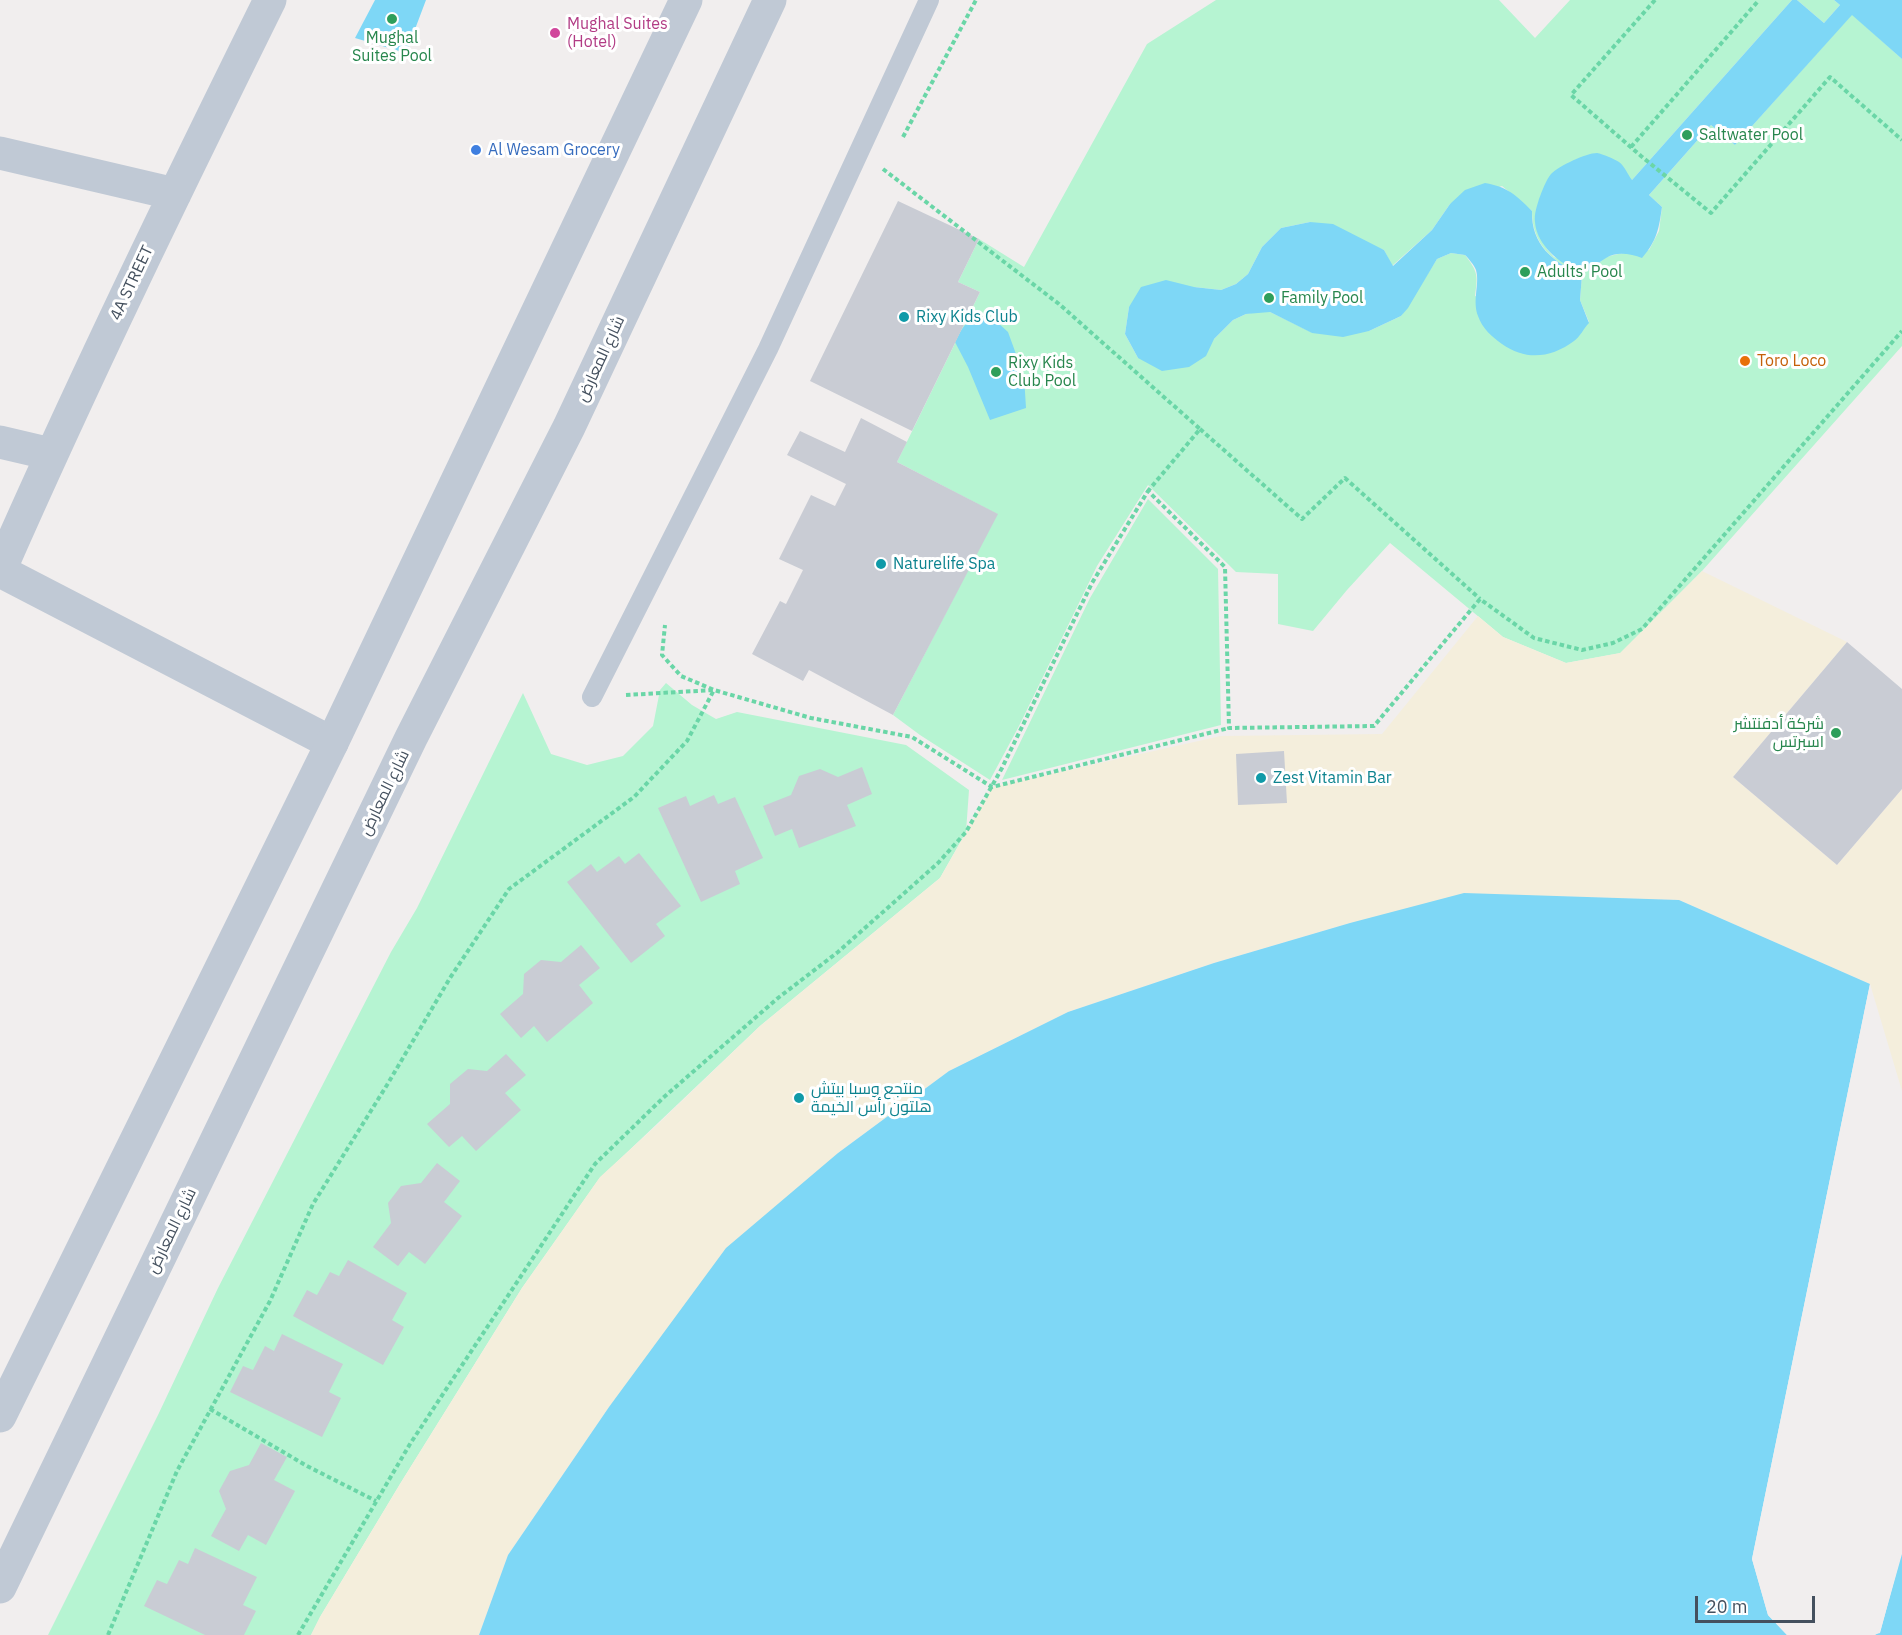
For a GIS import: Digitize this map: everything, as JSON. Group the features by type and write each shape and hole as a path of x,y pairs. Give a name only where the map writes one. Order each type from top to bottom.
{"street":[{"name":"4A STREET","path":"0,571 51,454 270,0"},
{"path":"0,1416 332,743 686,0"},
{"name":"شارع المعارض","path":"0,1587 406,749 569,428 770,0"},
{"path":"0,153 175,194"},
{"path":"0,442 51,454"},
{"path":"0,571 332,743"}],"lane":[{"path":"592,697 768,349 929,0"}],"path":[{"path":"901,140 976,0"},
{"path":"1654,0 1571,95 1711,213 1830,77 1902,140"},
{"path":"1631,147 1759,0"},
{"path":"877,176 888,159"},
{"path":"882,169 1059,304 1302,519 1346,478 1480,599 1534,638 1582,650 1613,643 1642,629 1902,331"},
{"path":"298,1635 410,1444 595,1164 664,1097 778,998 838,952 938,863 966,832 992,787 1092,583 1148,491 1200,429"},
{"path":"1148,491 1225,567 1229,728"},
{"path":"665,624 662,655 681,676 714,690 811,718 912,737 992,787 1229,728 1374,726 1480,599"},
{"path":"592,697 714,690"},
{"path":"108,1635 177,1471 270,1301 313,1204 450,978 509,890 634,796 687,741 714,690"},
{"path":"210,1409 307,1466 376,1501"}],"green space":[{"path":"1216,0 1499,0 1535,38 1570,0 1792,0 1632,180 1537,231 1554,257 1592,269 1606,257 1649,250 1659,231 1662,207 1649,195 1711,125 1735,145 1852,14 1902,59 1902,346 1702,571 1621,653 1566,663 1503,637 1390,543 1313,631 1278,624 1278,574 1236,572 1148,485 1097,566 990,780 893,715 997,514 897,462 980,292 958,282 979,239 1024,267 1147,44","holes":["1502,186 1532,211 1536,234 1546,251 1553,258 1582,275 1580,300 1589,322 1475,296 1477,278 1472,266 1465,255 1451,253 1437,259 1401,316 1369,331 1313,333 1270,312 1257,312 1233,320 1214,339 1138,358 1125,334 1129,307 1194,287 1221,290 1236,284 1248,274 1262,247 1281,228 1310,222 1384,250 1392,266 1432,230 1450,204"]},
{"path":"1797,0 1834,0 1840,5 1824,23"},
{"path":"1148,499 1218,569 1221,725 1002,780 1090,598"},
{"path":"666,683 692,705 716,719 737,712 906,745 969,790 966,832 940,878 760,1026 599,1179 522,1288 400,1484 311,1635 48,1635 158,1415 218,1288 391,952 417,908 523,693 551,754 587,765 623,756 653,726 660,690"}],"sand":[{"name":"منتجع وسبا بيتش هلتون رأس الخيمة","path":"1702,571 1847,642 1733,777 1837,865 1902,789 1902,1091 1870,984 1679,900 1549,896 1350,923 1214,963 1068,1012 949,1071 838,1153 609,1407 508,1555 479,1635 311,1635 400,1484 522,1288 600,1177 760,1026 940,878 992,787 1221,736 1382,734 1478,616 1503,637 1566,663 1620,653"}],"water":[{"name":"Mughal Suites Pool","path":"375,0 426,0 406,53 355,38"},
{"name":"Saltwater Pool","path":"1792,0 1797,0 1824,23 1840,5 1834,0 1902,0 1902,59 1852,15 1735,145 1711,125 1649,195 1662,207 1656,234 1642,258 1629,254 1615,254 1590,270 1583,271 1570,267 1552,254 1539,236 1535,219 1539,199 1551,174 1573,160 1597,153 1619,162 1632,180"},
{"path":"1485,183 1506,189 1521,200 1532,211 1535,234 1546,251 1562,264 1582,275 1580,300 1589,323 1576,339 1565,347 1547,354 1529,355 1511,349 1491,335 1482,324 1476,310 1477,275 1475,268 1465,255 1451,253 1437,259 1401,316 1369,331 1343,337 1312,333 1270,312 1246,314 1233,320 1214,339 1206,356 1189,367 1162,371 1138,358 1125,334 1129,307 1141,287 1166,280 1194,287 1221,290 1236,284 1248,274 1262,247 1281,228 1310,222 1333,224 1384,250 1393,266 1432,230 1450,204 1465,190"},
{"name":"Rixy Kids Club Pool","path":"985,318 997,322 1008,332 1024,376 1026,408 990,420 955,342 966,324"},
{"path":"1464,893 1679,900 1870,984 1752,1559 1768,1615 1787,1635 479,1635 508,1555 609,1407 726,1248 838,1153 949,1071 1068,1012 1214,963 1350,923"},
{"path":"1902,1554 1902,1635 1875,1635 1880,1632"}],"pier":[{"path":"1870,984 1872,991 1755,1559 1770,1614 1790,1635 1787,1635 1768,1615 1752,1559"},
{"path":"1902,1551 1880,1633 1872,1635 1878,1630 1899,1553"}],"building":[{"name":"Rixy Kids Club","path":"898,201 979,239 958,282 980,292 912,431 810,381"},
{"name":"Naturelife Spa","path":"861,418 907,442 897,462 998,514 893,715 809,670 803,681 752,654 780,601 786,604 803,570 779,559 811,495 835,506 846,484 787,455 800,431 845,452"},
{"name":"شركة أدفنتشر اسبرتس","path":"1847,642 1902,689 1902,789 1837,865 1733,777"},
{"name":"Zest Vitamin Bar","path":"1284,751 1287,803 1238,805 1236,754"},
{"path":"862,767 872,794 847,805 856,826 799,848 792,829 775,836 763,806 791,795 799,776 820,769 838,777"},
{"path":"714,795 718,804 735,797 763,858 735,871 740,884 701,902 658,808 686,796 690,806"},
{"path":"639,853 681,906 656,924 665,936 631,963 567,882 591,864 597,872 619,856 625,864"},
{"path":"581,945 600,968 579,985 593,1003 547,1042 534,1026 521,1038 500,1014 523,994 524,974 541,960 561,962"},
{"path":"506,1054 526,1075 505,1093 521,1110 476,1151 462,1136 449,1147 427,1124 450,1104 450,1084 468,1069 487,1071"},
{"path":"437,1163 460,1181 444,1202 462,1216 425,1264 409,1252 398,1266 373,1247 391,1223 388,1203 401,1186 421,1183"},
{"path":"348,1260 407,1293 392,1320 404,1327 383,1365 293,1316 307,1290 317,1295 330,1272 339,1276"},
{"path":"282,1334 343,1364 329,1392 341,1398 322,1437 230,1392 243,1366 253,1370 265,1346 274,1351"},
{"path":"261,1443 287,1457 274,1480 295,1491 266,1545 248,1535 239,1551 211,1536 226,1509 219,1491 230,1471 249,1465"},
{"path":"195,1548 257,1577 243,1605 256,1611 244,1635 205,1635 144,1606 157,1580 167,1584 179,1560 188,1564"}],"place":[{"name":"Mughal Suites Pool","path":"392,19"},
{"name":"Mughal Suites (Hotel)","path":"555,33"},
{"name":"Saltwater Pool","path":"1687,135"},
{"name":"Al Wesam Grocery","path":"476,150"},
{"name":"Adults' Pool","path":"1525,272"},
{"name":"Family Pool","path":"1269,298"},
{"name":"Rixy Kids Club","path":"904,317"},
{"name":"Toro Loco","path":"1745,361"},
{"name":"Rixy Kids Club Pool","path":"996,372"},
{"name":"Naturelife Spa","path":"881,564"},
{"name":"شركة أدفنتشر اسبرتس","path":"1836,733"},
{"name":"Zest Vitamin Bar","path":"1261,778"},
{"name":"منتجع وسبا بيتش هلتون رأس الخيمة","path":"799,1098"}]}
